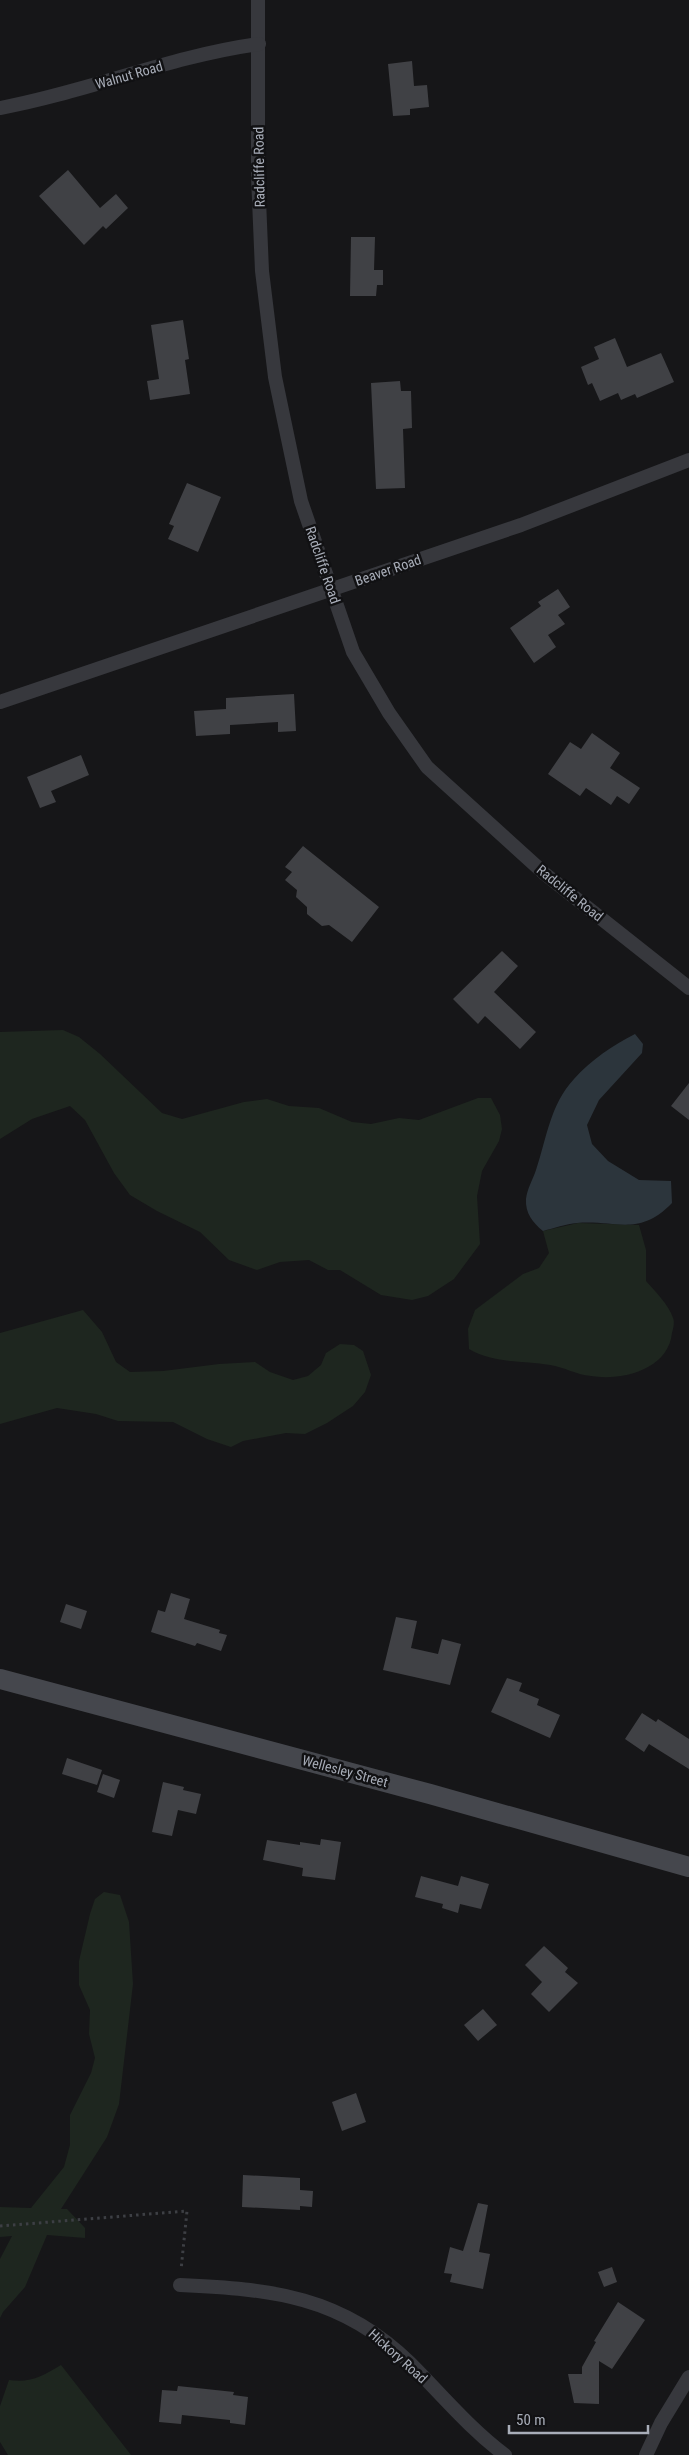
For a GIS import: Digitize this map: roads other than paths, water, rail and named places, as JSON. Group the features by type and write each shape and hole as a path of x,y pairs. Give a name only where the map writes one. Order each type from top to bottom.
{"main road":[{"name":"Wellesley Street","path":"0,1679 430,1794 689,1867"}],"street":[{"name":"Radcliffe Road","path":"258,0 258,176 262,271 275,377 301,501 353,652 389,713 427,768 545,874 689,988"},
{"name":"Walnut Road","path":"0,108 36,102 222,49 259,44"},
{"name":"Beaver Road","path":"0,702 521,525 689,460"},
{"name":"Hickory Road","path":"180,2285 254,2290 312,2301 338,2312 388,2343 478,2434 505,2455"},
{"path":"646,2455 661,2423 689,2377"}]}
